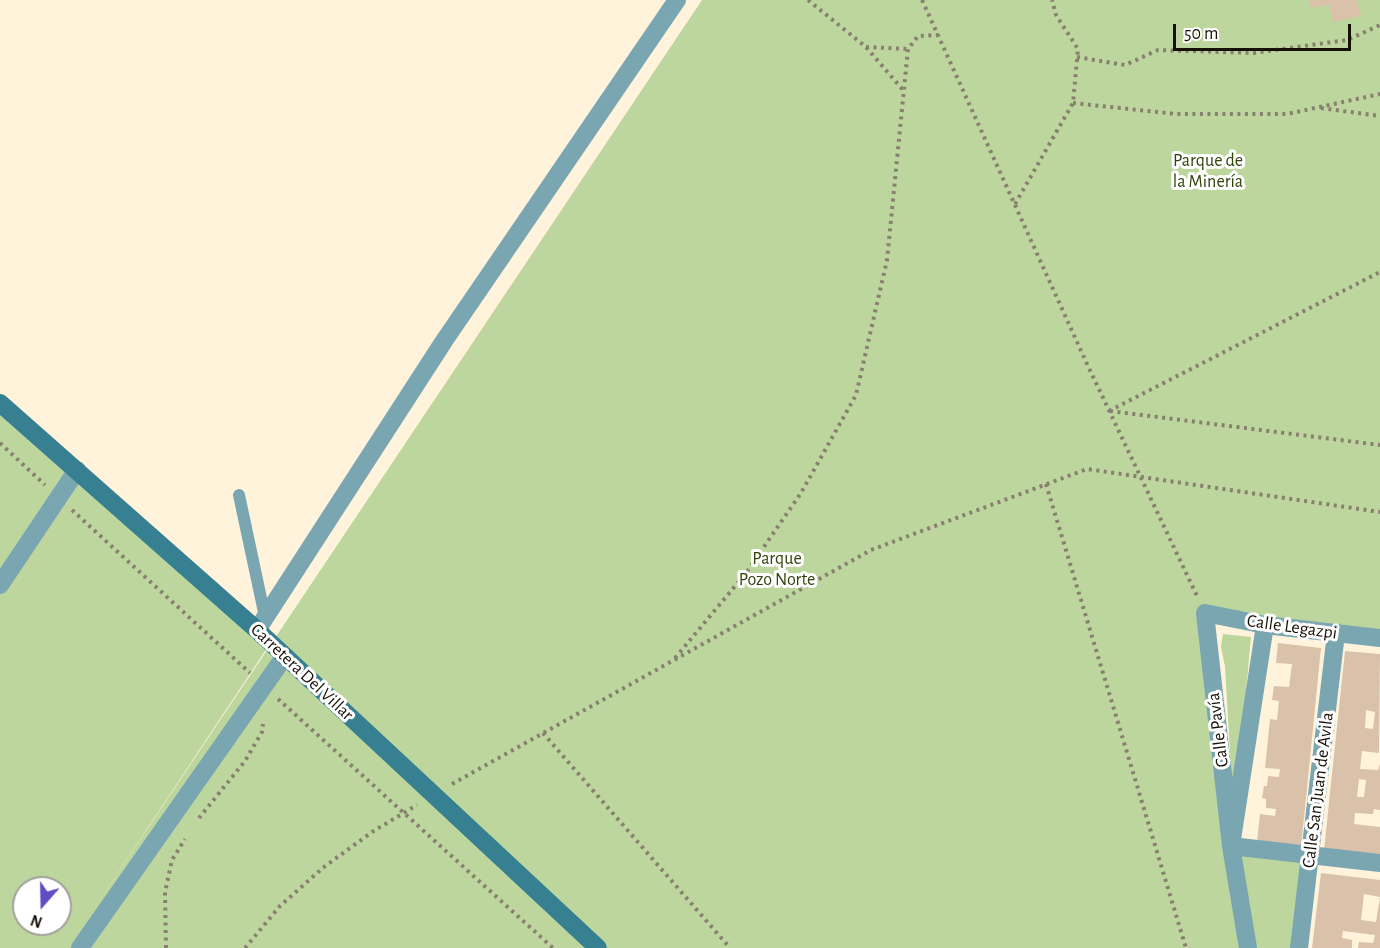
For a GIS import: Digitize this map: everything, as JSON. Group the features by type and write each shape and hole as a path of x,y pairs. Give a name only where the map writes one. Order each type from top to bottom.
{"street":[{"path":"261,623 444,341 676,0"},
{"name":"Carretera Del Villar","path":"0,403 261,623 285,656 598,948"},
{"path":"0,585 77,470"},
{"name":"Calle Legazpi","path":"1205,613 1265,625 1380,638"},
{"name":"Calle Pavía","path":"1205,613 1231,846 1248,948"},
{"name":"Calle Pavía","path":"1231,846 1265,625"},
{"name":"Calle San Juan de Avila","path":"1299,948 1336,633"},
{"path":"80,948 285,656"},
{"path":"1231,846 1380,863"}],"lane":[{"path":"239,495 261,623"}],"path":[{"path":"808,0 866,47 903,90"},
{"path":"922,0 1109,411 1205,613"},
{"path":"1015,204 1073,103 1078,49 1056,15 1052,0"},
{"path":"1077,57 1125,65 1158,50 1254,53 1347,40 1380,25"},
{"path":"673,661 746,573 801,493 856,395 887,260 908,49 918,36 938,35"},
{"path":"866,47 908,49"},
{"path":"1073,103 1176,114 1287,114 1380,94"},
{"path":"1317,107 1380,116"},
{"path":"1109,411 1380,272"},
{"path":"1109,411 1380,445"},
{"path":"245,948 280,906 324,867 372,832 434,794 871,550 1087,469 1380,512"},
{"path":"1046,484 1186,948"},
{"path":"197,821 245,761 262,732 263,722"},
{"path":"543,734 730,948"},
{"path":"166,948 165,892 172,860 190,830"}],"green space":[{"name":"Parque Pozo Norte","path":"702,0 1380,0 1380,636 1206,613 1231,846 1310,855 1299,948 0,948 0,403 271,642 87,919"},
{"path":"1223,634 1251,637 1237,790 1232,787 1225,667 1221,646"}],"building":[{"path":"1309,0 1357,0 1361,16 1333,22 1329,5 1311,8"},
{"path":"1278,643 1321,648 1301,848 1257,843 1260,814 1275,816 1276,809 1266,808 1266,799 1262,798 1268,776 1279,777 1280,769 1265,768 1270,719 1277,720 1279,701 1272,700 1274,686 1289,687 1292,664 1276,663"},
{"path":"1345,651 1380,654 1379,753 1362,751 1360,769 1378,770 1380,764 1380,810 1374,809 1373,814 1355,813 1354,824 1380,827 1380,856 1324,850","holes":["1366,710 1375,712 1373,729 1365,728","1359,779 1366,780 1364,797 1357,797"]},
{"path":"1321,873 1380,880 1380,897 1380,948 1358,948 1359,942 1373,943 1375,935 1343,931 1342,938 1352,940 1352,948 1312,948","holes":["1364,894 1380,897 1376,922 1361,920"]}],"park label":[{"name":"Parque de la Minería","path":"1208,171"}]}
